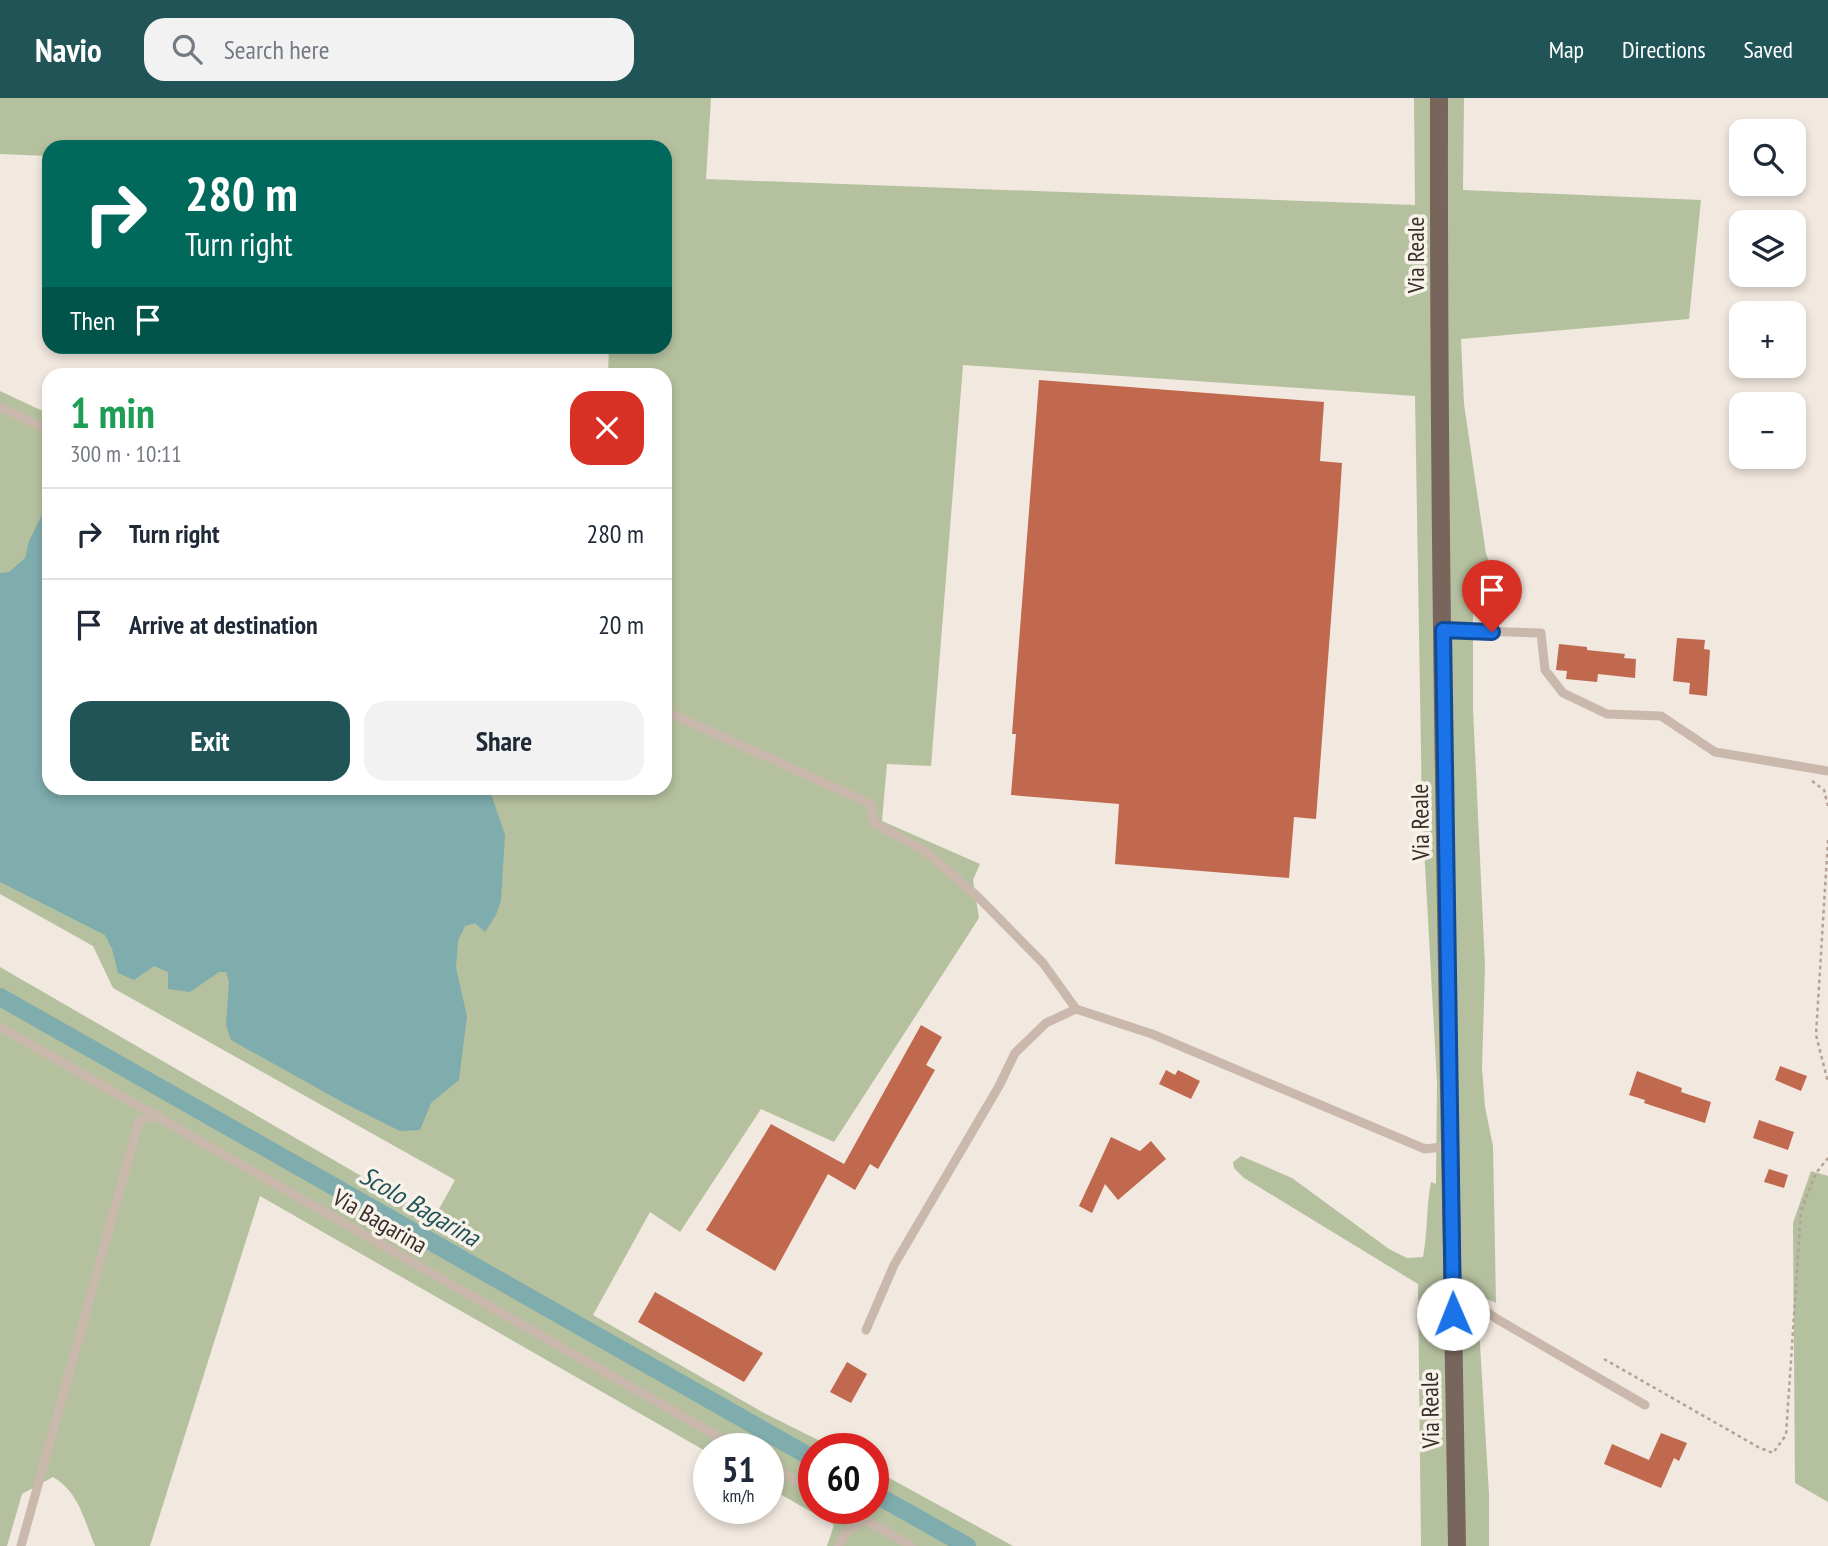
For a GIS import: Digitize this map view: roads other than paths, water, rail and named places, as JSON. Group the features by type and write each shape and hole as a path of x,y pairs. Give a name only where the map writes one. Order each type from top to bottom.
{"main road":[{"name":"Via Reale","path":"1439,98 1443,630 1457,1546"}],"lane":[{"path":"0,407 42,427"},
{"path":"1443,630 1541,633 1545,670 1563,693 1607,714 1661,716 1714,752 1828,771"},
{"path":"672,714 871,804 874,823 925,851 977,897 1043,963 1076,1009 1153,1034 1425,1149 1450,1146"},
{"path":"866,1330 894,1265 999,1086 1015,1053 1046,1023 1076,1009"},
{"name":"Via Bagarina","path":"0,1027 712,1433"},
{"path":"20,1546 139,1121 158,1115"},
{"path":"1452,1289 1497,1320 1645,1405"},
{"path":"838,1546 847,1531 859,1524"},
{"path":"873,1524 911,1546"}],"water":[{"path":"42,515 42,795 491,795 505,835 501,900 496,915 485,932 475,923 465,926 458,941 456,968 467,1016 459,1080 431,1103 420,1130 400,1131 231,1040 226,1025 229,982 226,972 219,972 190,992 168,989 168,972 154,966 134,980 118,973 105,935 0,882 0,573 9,572 25,558 29,541"}],"waterway":[{"name":"Scolo Bagarina","path":"0,997 798,1450"},
{"name":"Scolo Bagarina","path":"889,1502 967,1546"}]}
